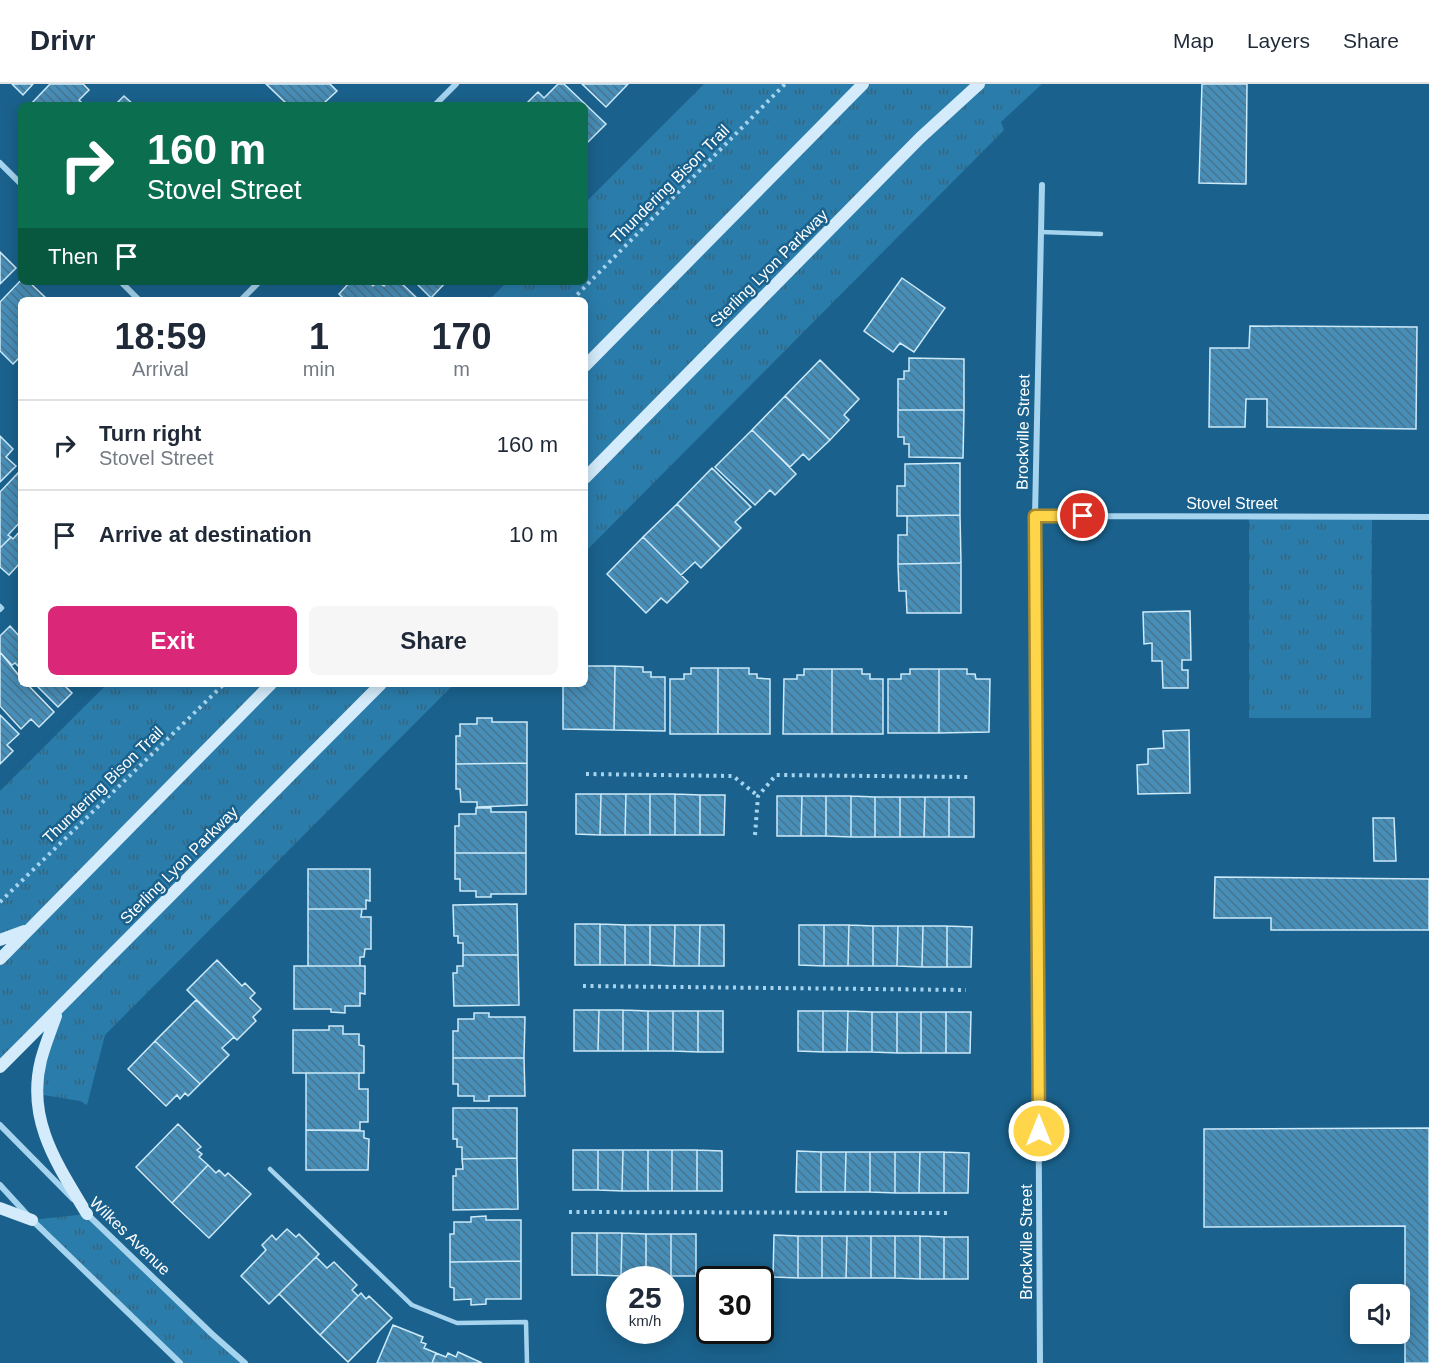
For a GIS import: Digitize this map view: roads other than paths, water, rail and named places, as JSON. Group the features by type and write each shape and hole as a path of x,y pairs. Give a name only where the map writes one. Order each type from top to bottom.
{"main road":[{"path":"588,363 863,84"},
{"name":"Sterling Lyon Parkway","path":"588,475 920,138 979,84"},
{"path":"0,959 268,687"},
{"name":"Sterling Lyon Parkway","path":"0,1067 378,687"},
{"path":"0,940 28,930"},
{"path":"57,1012 40,1061 37,1094 41,1128 57,1164 87,1214"},
{"path":"0,1208 32,1220"}],"street":[{"path":"438,102 456,84"},
{"path":"0,163 18,181"},
{"name":"Brockville Street","path":"1040,1363 1035,516 1042,185"},
{"path":"124,285 136,297"},
{"path":"244,297 256,285"},
{"name":"Stovel Street","path":"1035,516 1429,518"},
{"name":"Wilkes Avenue","path":"0,1125 87,1214 245,1363"},
{"path":"0,1185 32,1220 180,1363"}],"lane":[{"path":"1041,232 1101,234"},
{"path":"270,1169 412,1305 457,1323 526,1322 527,1363"}]}
